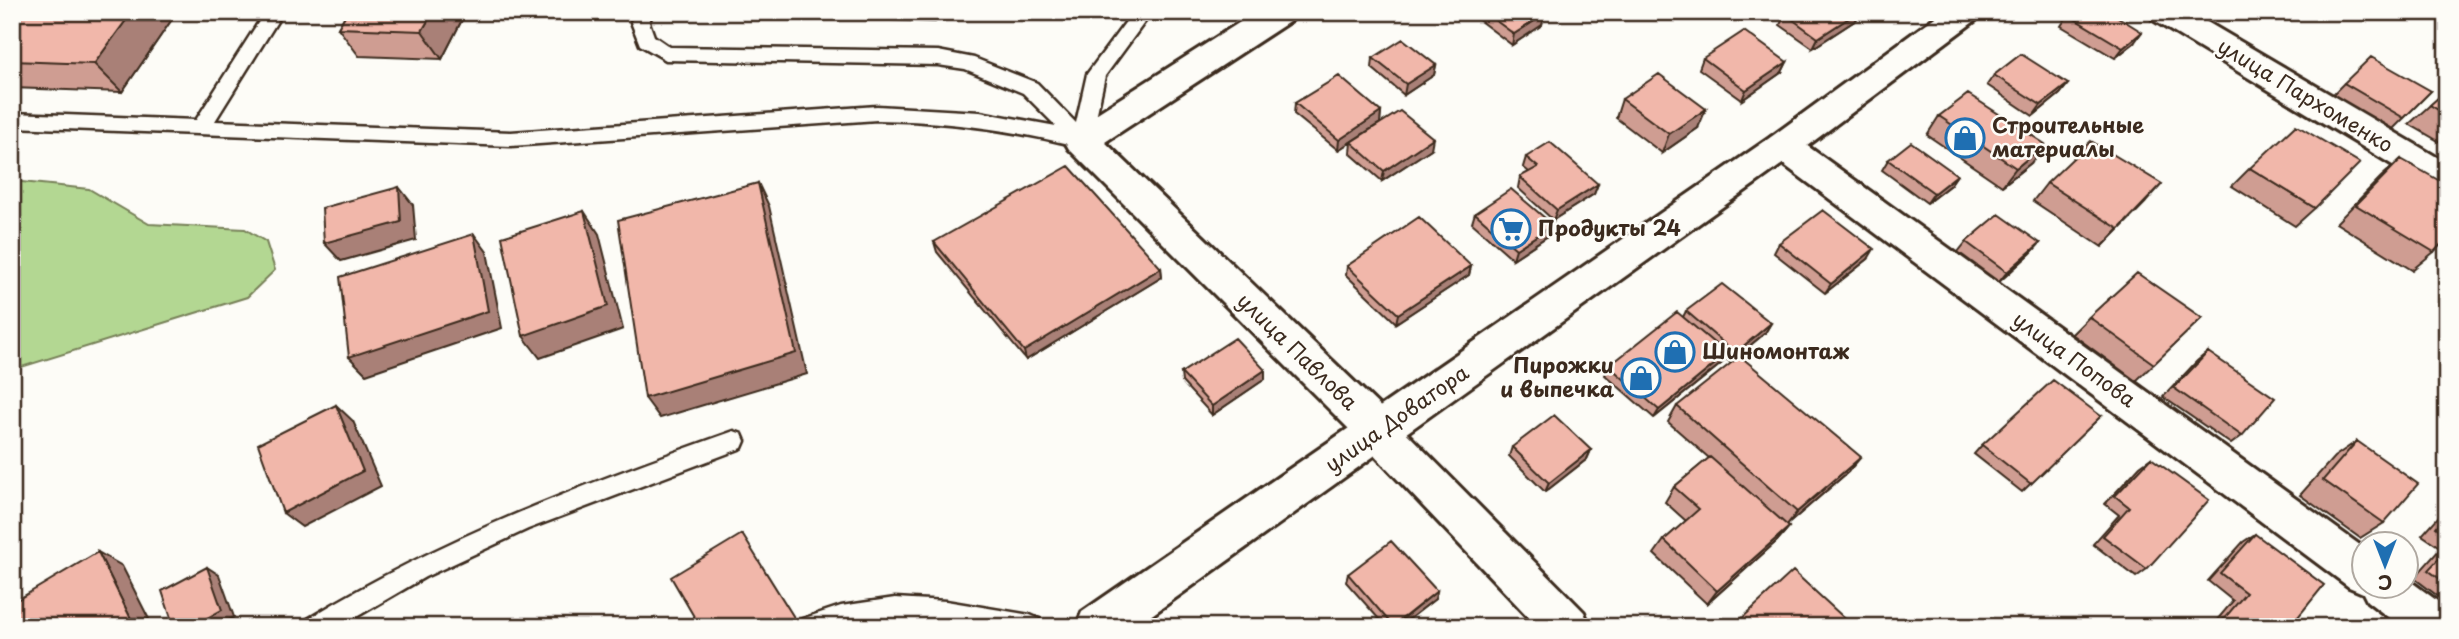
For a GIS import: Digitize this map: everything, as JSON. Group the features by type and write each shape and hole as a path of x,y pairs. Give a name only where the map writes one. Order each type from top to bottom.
{"street":[{"path":"1081,141 1281,12"},
{"name":"улица Доватора","path":"1098,627 1783,146 1965,12"},
{"name":"улица Пархоменко","path":"2164,12 2447,180"},
{"name":"улица Павлова","path":"1081,141 1379,432 1568,627"},
{"name":"улица Попова","path":"1783,146 2350,563"},
{"path":"2401,600 2437,627"}],"lane":[{"path":"201,127 274,12"},
{"path":"644,12 640,22 646,40 666,53 938,58 968,63 1030,88 1081,141"},
{"path":"1081,141 1096,74 1143,12"},
{"path":"12,120 511,139 877,113 926,113 1025,125 1081,141"},
{"path":"317,627 346,608 455,550 577,496 734,440"},
{"path":"811,627 842,615 929,608 1030,627"}],"green space":[{"path":"12,181 89,189 149,224 245,229 266,242 275,270 247,297 12,370"}],"building":[{"path":"12,12 132,12 94,64 12,61"},
{"path":"347,12 433,12 422,31 338,28"},
{"path":"1484,12 1542,12 1545,14 1514,34"},
{"path":"1858,12 1818,38 1785,14"},
{"path":"2071,12 2110,12 2142,32 2123,48 2068,15"},
{"path":"1744,31 1787,62 1746,90 1703,58"},
{"path":"1403,39 1436,65 1406,84 1373,58"},
{"path":"2021,54 2068,84 2041,105 1994,75"},
{"path":"2371,57 2431,91 2404,118 2344,83"},
{"path":"1659,74 1706,109 1669,134 1622,99"},
{"path":"1339,76 1381,112 1339,140 1295,103"},
{"path":"2447,90 2447,115 2430,105"},
{"path":"1968,94 2045,144 2016,168 1939,116"},
{"path":"1400,111 1433,138 1384,171 1351,142"},
{"path":"2296,125 2360,163 2315,208 2250,168"},
{"path":"2091,141 2162,184 2119,229 2047,183"},
{"path":"1550,142 1598,184 1557,210 1520,177 1538,167 1526,157"},
{"path":"1911,142 1957,175 1934,193 1888,160"},
{"path":"2401,159 2447,185 2447,238 2434,252 2356,205"},
{"path":"1069,166 1161,268 1024,351 934,242"},
{"path":"758,183 796,353 645,398 618,220"},
{"path":"399,187 401,222 324,243 322,208"},
{"name":"Продукты 24","path":"1511,189 1553,225 1516,249 1475,213"},
{"path":"1823,210 1874,249 1831,284 1779,243"},
{"path":"584,211 608,306 523,336 502,237"},
{"path":"1999,214 2040,243 2007,272 1966,242"},
{"path":"1419,217 1471,266 1398,314 1347,266"},
{"path":"474,234 488,311 349,357 340,277"},
{"path":"2137,273 2202,318 2154,364 2089,317"},
{"path":"1722,284 1771,323 1735,353 1686,311"},
{"path":"1677,312 1727,354 1659,410 1609,366"},
{"path":"1235,338 1265,370 1212,406 1181,373"},
{"path":"2208,352 2275,398 2242,436 2174,388"},
{"path":"1740,356 1861,457 1797,512 1677,406"},
{"path":"2053,380 2101,416 2031,484 1982,445"},
{"path":"336,405 363,471 283,513 258,444"},
{"path":"1554,415 1591,450 1549,483 1512,447"},
{"path":"2357,441 2418,484 2384,523 2323,480"},
{"path":"1710,457 1789,527 1717,591 1664,540 1699,509 1674,487"},
{"path":"2151,458 2209,500 2147,569 2103,536 2129,507 2115,496"},
{"path":"2447,514 2447,535 2436,527"},
{"path":"742,534 800,627 700,627 671,577"},
{"path":"2255,534 2324,585 2290,627 2217,627 2246,593 2220,573"},
{"path":"1391,541 1437,591 1393,626 1348,574"},
{"path":"2447,550 2447,584 2428,570"},
{"path":"98,552 135,627 21,627 12,603"},
{"path":"207,567 222,610 191,627 174,627 162,591"},
{"path":"1793,571 1854,627 1745,627 1739,621"},
{"path":"2369,619 2380,627 2362,627"}],"place":[{"name":"Строительные материалы","path":"1965,138"},
{"name":"Продукты 24","path":"1511,229"},
{"name":"Шиномонтаж","path":"1675,352"},
{"name":"Пирожки и выпечка","path":"1641,378"}]}
